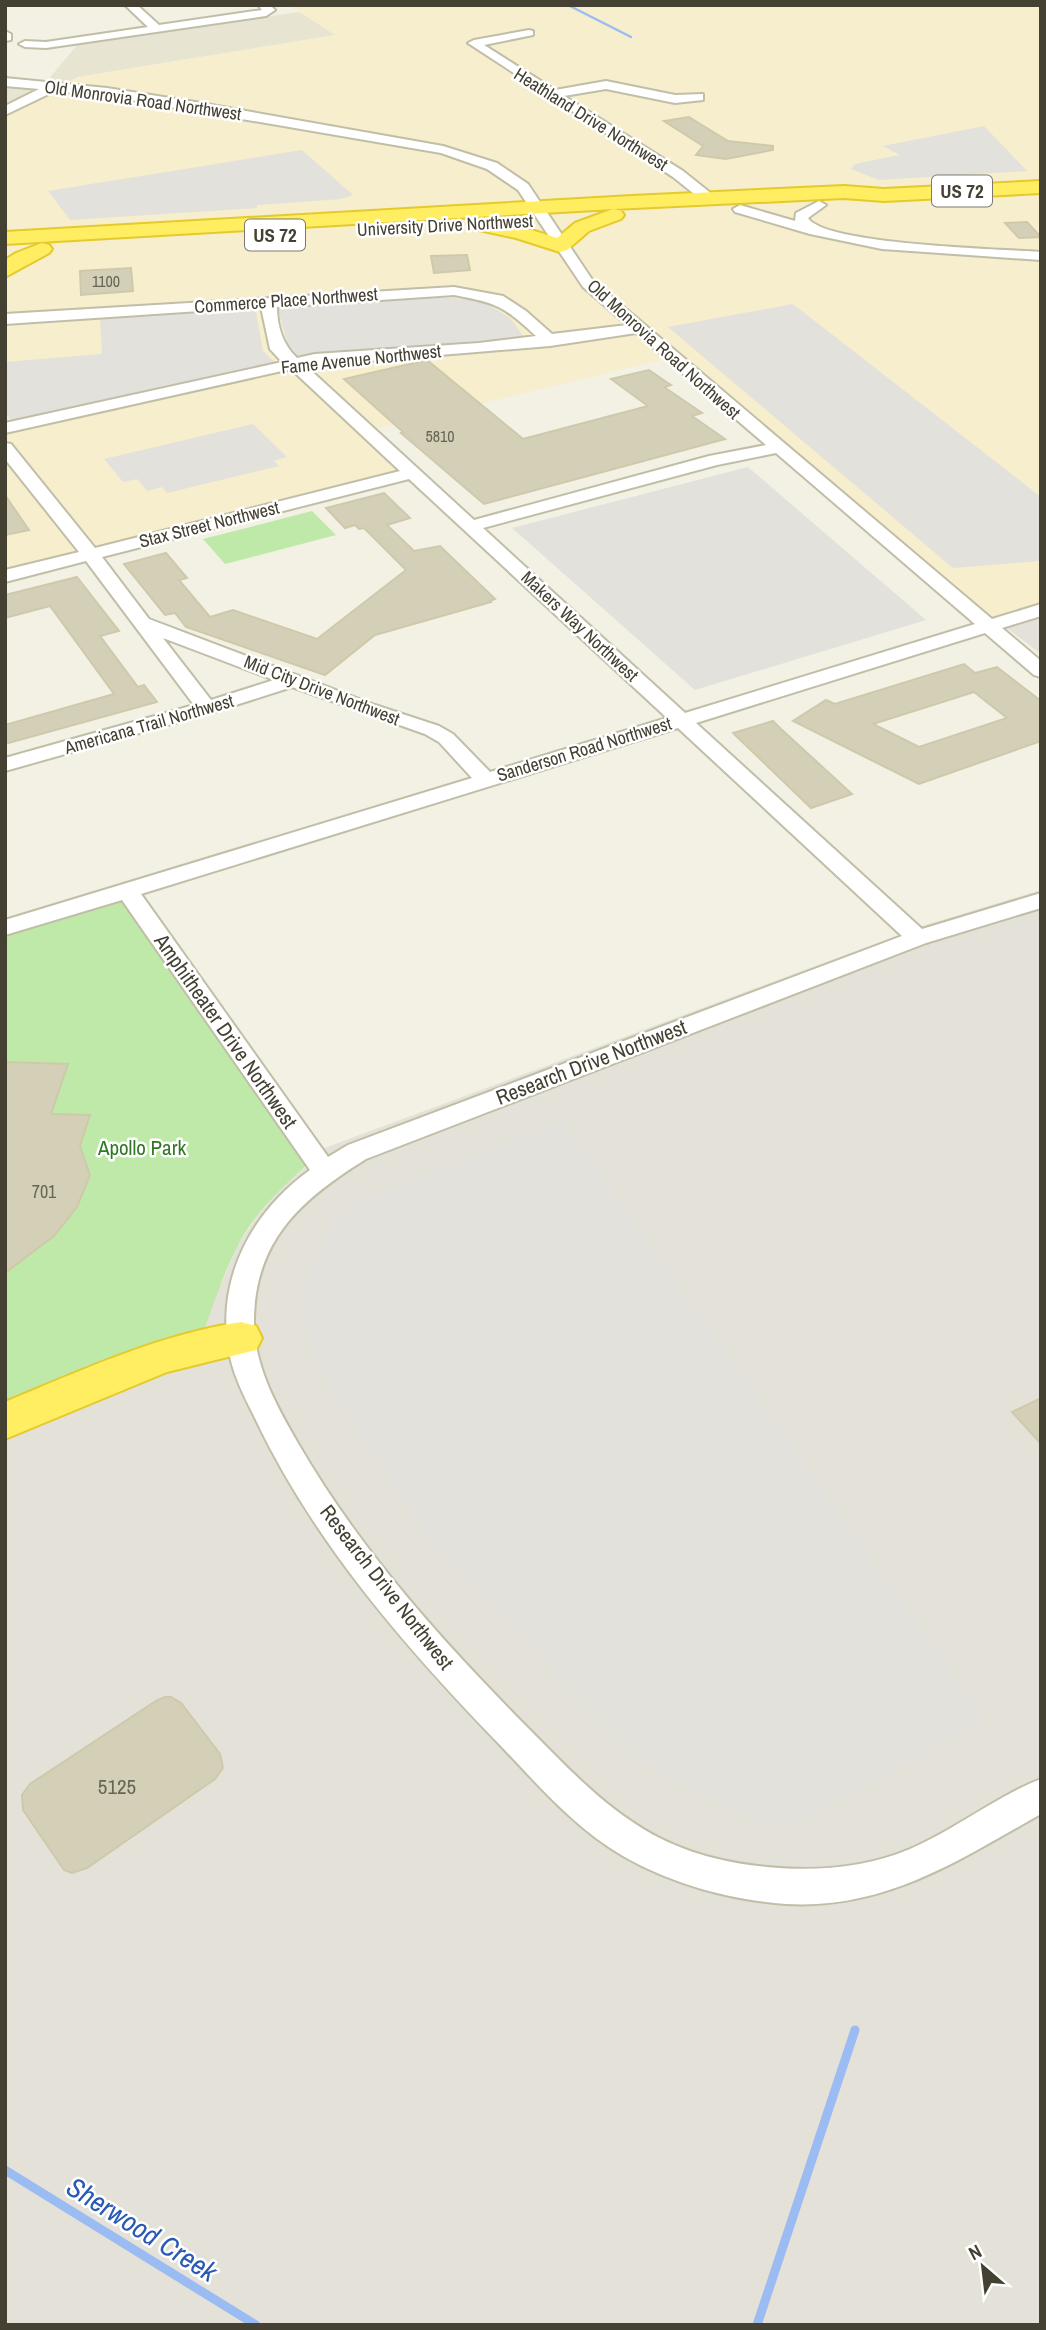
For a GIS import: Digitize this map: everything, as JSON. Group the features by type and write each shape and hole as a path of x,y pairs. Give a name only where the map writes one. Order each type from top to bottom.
{"highway":[{"name":"University Drive Northwest","path":"5,238 541,213 708,198 844,192 884,195 1041,187"},
{"name":"University Drive Northwest","path":"5,252 476,223 541,213 614,215 862,203 884,195"},
{"path":"476,223 521,233 560,246 582,227 614,215"},
{"path":"5,271 15,261 42,249"},
{"path":"5,1421 178,1350 213,1341 241,1338"}],"street":[{"path":"130,5 157,29"},
{"path":"6,40 46,45 266,13 269,9 264,5"},
{"name":"Heathland Drive Northwest","path":"529,33 475,42 476,46 678,174 708,198"},
{"name":"Old Monrovia Road Northwest","path":"5,82 144,97 443,150 492,166 523,187 560,246 588,284 1041,671"},
{"path":"552,94 606,85 675,99 699,97"},
{"path":"5,111 55,86"},
{"path":"815,230 802,222 801,216 819,205"},
{"path":"740,209 882,245 1041,256"},
{"name":"Commerce Place Northwest","path":"5,319 432,291 477,293 499,299 514,308 550,341"},
{"name":"Makers Way Northwest","path":"269,301 269,313 278,349 919,938"},
{"name":"Fame Avenue Northwest","path":"5,428 294,363 550,341 639,328"},
{"path":"5,448 207,708"},
{"path":"471,526 715,460 777,448"},
{"name":"Stax Street Northwest","path":"5,576 412,473"},
{"name":"Sanderson Road Northwest","path":"5,928 1041,610"},
{"name":"Mid City Drive Northwest","path":"143,623 432,730 446,738 486,780"},
{"name":"Americana Trail Northwest","path":"5,765 207,708 293,680"},
{"name":"Amphitheater Drive Northwest","path":"127,891 324,1171"},
{"name":"Research Drive Northwest","path":"1041,900 974,918 919,938 386,1139 324,1171 293,1196 264,1233 250,1264 242,1294 241,1338 252,1382 293,1460 328,1516 370,1573 450,1670 512,1735 579,1802 626,1839 682,1866 732,1880 778,1888 849,1884 901,1871 922,1862 1041,1795"}],"shaded area":[{"path":"289,5 1041,5 1041,604 989,619 681,355 363,432 404,472 5,573 5,115 78,77 335,35"},
{"path":"299,12 336,35 78,77 5,115 5,78 47,81 78,44"},
{"path":"984,126 1027,171 879,180 851,169 855,164 900,155 883,146"},
{"path":"302,150 353,195 341,199 257,205 257,208 70,220 48,191"},
{"path":"421,296 478,300 511,319 526,340 291,357 277,306"},
{"path":"793,304 1041,497 1041,561 953,568 668,327"},
{"path":"255,307 263,351 276,363 12,421 5,413 5,362 102,354 100,319"},
{"path":"253,424 287,457 274,461 279,466 167,493 162,487 147,491 137,479 123,482 104,459"},
{"path":"748,467 926,620 695,690 512,528"},
{"path":"1041,604 1041,654 1008,629 989,619"},
{"path":"1041,890 1041,2325 5,2325 5,1406 222,1282 237,1246 258,1215 281,1188 307,1166 303,1156 926,925"},
{"path":"563,1122 985,1720 800,1821 756,1822 646,1764 557,1675 418,1523 318,1368 302,1319 306,1280 332,1219 365,1200"}],"green space":[{"path":"312,511 336,535 225,564 203,539"},
{"name":"Apollo Park","path":"127,891 307,1165 267,1204 250,1225 227,1269 204,1330 5,1406 5,928"}],"building":[{"path":"689,117 728,141 773,146 773,150 726,159 696,155 703,146 664,121"},
{"path":"1027,222 1041,237 1019,238 1005,223"},
{"path":"467,255 470,270 434,273 431,256"},
{"path":"131,268 133,291 81,295 80,271"},
{"path":"427,360 523,439 648,406 611,379 649,370 671,385 664,387 702,413 692,416 725,439 484,504 401,433 403,432 344,379"},
{"path":"384,493 410,518 387,525 414,551 440,546 495,599 375,635 325,675 186,627 175,613 165,615 124,564 166,553 187,578 179,580 210,617 233,610 317,639 406,570 364,528 359,529 355,525 345,528 326,508"},
{"path":"5,495 29,530 5,535"},
{"path":"77,577 119,631 100,636 138,687 144,685 157,702 5,744 5,725 114,694 50,606 5,618 5,595"},
{"path":"964,664 975,673 997,667 1041,701 1041,741 919,784 793,721 826,700 835,704","holes":["974,692 1007,718 919,747 873,724"]},
{"path":"773,721 852,794 811,808 733,733"},
{"path":"5,1062 68,1064 51,1114 90,1115 80,1146 90,1175 77,1207 54,1236 5,1273"},
{"path":"1041,1398 1041,1444 1012,1412"},
{"path":"165,1697 171,1697 181,1703 220,1754 223,1768 215,1779 87,1868 72,1873 64,1870 23,1810 22,1795 30,1784"}],"waterway":[{"path":"568,5 631,37"},
{"path":"757,2325 855,2030"},
{"name":"Sherwood Creek","path":"5,2170 256,2325"}]}
